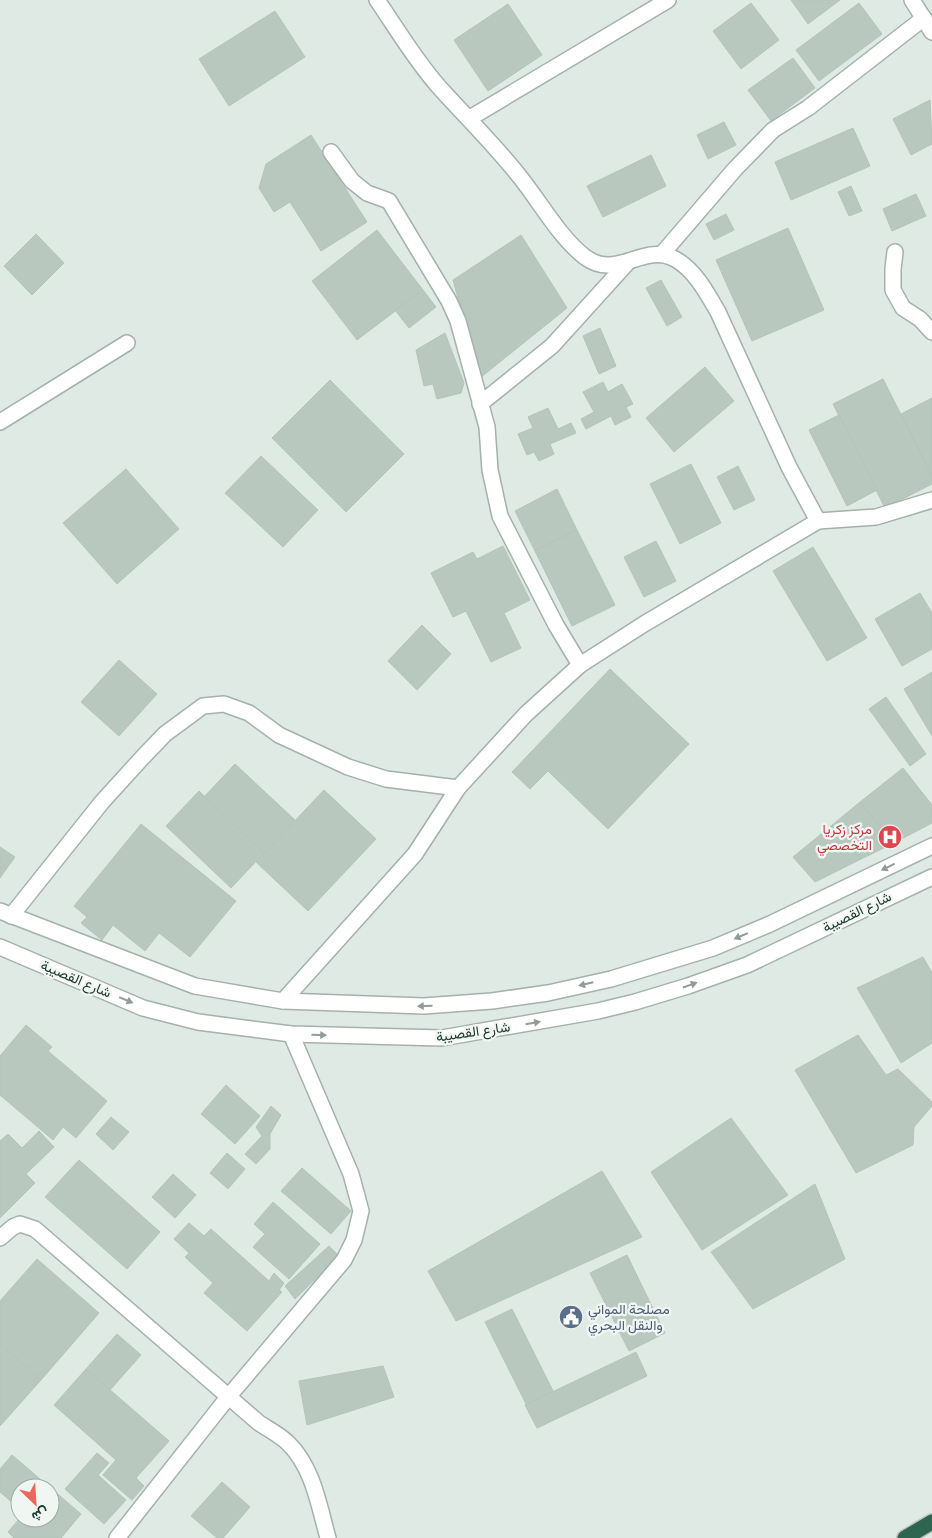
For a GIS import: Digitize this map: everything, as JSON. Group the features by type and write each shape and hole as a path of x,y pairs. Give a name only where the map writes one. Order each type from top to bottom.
{"highway":[{"path":"905,1538 932,1522"}],"street":[{"path":"377,0 438,86 470,118 520,176 569,242 585,257 604,266 629,261 641,256 662,254 675,259 690,271 705,289 718,312 789,467 818,521"},
{"path":"470,118 668,0"},
{"path":"912,0 932,32"},
{"path":"662,254 735,168 773,130 808,108 924,18"},
{"path":"331,152 352,180 367,192 389,201 449,301 458,321 487,427 490,470 500,516 556,625 580,665"},
{"path":"895,252 893,270 894,290 903,308 920,319 932,332"},
{"path":"480,404 552,346 629,261"},
{"path":"0,422 127,342"},
{"path":"283,1001 415,854 458,788 526,714 580,665 644,624 818,521 876,517 932,500"},
{"path":"458,788 386,779 348,767 279,735 249,713 224,704 203,706 165,734 142,758 6,914 195,986 283,1001 424,1006 492,1001 548,993 611,978 713,948 770,924 932,846"},
{"name":"شارع القصيبة","path":"0,947 144,1008 198,1022 291,1034 442,1038 545,1021 636,1002 747,965 932,877"},
{"path":"117,1538 228,1396 344,1260 354,1240 361,1211 351,1174 291,1034"},
{"path":"0,1238 13,1227 20,1224 35,1229 259,1423 288,1442 303,1462 313,1484 328,1538"}],"building":[{"path":"791,0 840,0 808,24"},
{"path":"751,3 779,40 741,69 713,31"},
{"path":"859,3 882,34 819,81 796,50"},
{"path":"508,4 542,55 488,91 454,40"},
{"path":"275,11 305,57 229,106 199,59"},
{"path":"793,58 815,88 771,121 748,90"},
{"path":"930,100 932,144 911,155 893,119"},
{"path":"724,122 736,145 708,159 697,135"},
{"path":"853,128 870,166 791,200 775,162"},
{"path":"311,135 367,222 321,251 290,202 274,212 259,188 266,164"},
{"path":"651,155 666,186 603,217 587,186"},
{"path":"851,186 862,211 849,216 838,192"},
{"path":"916,194 926,216 892,231 883,209"},
{"path":"726,214 734,230 714,240 706,224"},
{"path":"788,228 824,310 752,341 716,260"},
{"path":"377,230 423,290 357,340 312,281"},
{"path":"36,234 64,263 32,295 4,266"},
{"path":"521,235 567,308 480,378 453,280"},
{"path":"661,280 682,317 667,326 646,288"},
{"path":"423,290 436,307 409,328 395,310"},
{"path":"600,328 616,366 599,374 583,336"},
{"path":"445,333 464,383 461,393 437,399 433,384 424,386 416,350"},
{"path":"705,367 734,401 674,452 646,418"},
{"path":"883,379 932,476 932,484 885,508 833,404"},
{"path":"330,380 366,416 308,474 272,438"},
{"path":"603,382 608,392 622,384 633,404 626,407 631,417 615,425 611,416 586,429 581,419 594,412 583,392"},
{"path":"932,398 932,476 901,414"},
{"path":"548,408 558,429 571,423 576,433 550,444 554,454 539,461 534,452 527,455 518,434 533,428 528,417"},
{"path":"839,415 877,490 847,506 809,430"},
{"path":"366,416 404,454 346,512 308,474"},
{"path":"261,456 318,510 283,547 225,493"},
{"path":"691,464 721,523 680,544 650,484"},
{"path":"738,466 755,500 734,510 717,477"},
{"path":"126,469 179,529 117,584 63,523"},
{"path":"557,489 577,530 535,551 515,511"},
{"path":"577,530 615,605 572,626 535,551"},
{"path":"656,541 676,581 644,597 624,557"},
{"path":"503,546 530,600 504,613 521,648 491,662 466,611 453,617 431,573 473,552 477,559"},
{"path":"813,547 867,638 827,661 773,571"},
{"path":"920,593 932,613 932,649 902,666 875,619"},
{"path":"422,625 451,654 417,690 388,661"},
{"path":"119,660 157,694 119,736 81,702"},
{"path":"610,669 689,744 608,829 548,771 530,789 512,772"},
{"path":"932,672 932,736 904,689"},
{"path":"886,697 926,754 910,766 869,709"},
{"path":"235,764 295,820 264,853 204,797"},
{"path":"903,768 932,805 932,823 894,843 860,802"},
{"path":"324,790 376,839 308,911 256,862"},
{"path":"199,791 264,853 231,888 166,826"},
{"path":"860,802 894,843 861,859 831,826"},
{"path":"141,824 236,901 190,957 159,933 145,951 113,925 102,940 81,923 87,917 74,906"},
{"path":"831,826 861,859 815,882 793,857"},
{"path":"0,847 15,857 0,878"},
{"path":"923,957 932,973 932,1043 901,1063 857,988"},
{"path":"26,1025 52,1047 48,1051 107,1101 76,1138 63,1127 53,1140 0,1095 0,1056"},
{"path":"858,1035 886,1075 898,1069 932,1102 932,1106 914,1127 913,1145 856,1173 795,1070"},
{"path":"226,1085 260,1116 235,1144 201,1114"},
{"path":"271,1106 281,1115 270,1134 270,1149 256,1164 245,1154 262,1136 256,1127"},
{"path":"111,1117 129,1132 113,1150 96,1134"},
{"path":"731,1118 788,1195 702,1250 651,1172"},
{"path":"39,1131 54,1147 26,1174 35,1183 0,1218 0,1141 8,1134 22,1148"},
{"path":"227,1153 245,1169 228,1189 210,1173"},
{"path":"79,1160 160,1232 127,1269 45,1197"},
{"path":"302,1168 351,1211 331,1234 281,1191"},
{"path":"602,1171 642,1237 456,1321 428,1271"},
{"path":"173,1174 196,1195 175,1218 152,1197"},
{"path":"815,1184 845,1259 753,1309 711,1252"},
{"path":"273,1202 320,1244 289,1279 253,1247 265,1234 254,1224"},
{"path":"189,1223 204,1236 211,1229 269,1281 274,1273 284,1283 279,1290 282,1292 247,1331 204,1293 213,1283 185,1257 189,1253 174,1239"},
{"path":"329,1246 339,1256 295,1299 285,1286"},
{"path":"627,1255 665,1333 629,1351 590,1273"},
{"path":"37,1259 99,1313 41,1380 0,1344 0,1301"},
{"path":"512,1309 553,1391 526,1404 485,1322"},
{"path":"117,1334 141,1355 110,1390 86,1369"},
{"path":"0,1344 41,1380 0,1426"},
{"path":"636,1352 647,1376 537,1428 525,1405"},
{"path":"383,1366 394,1397 307,1425 299,1381"},
{"path":"86,1369 169,1441 136,1478 144,1486 132,1500 103,1475 116,1460 54,1405"},
{"path":"97,1453 109,1463 98,1475 126,1500 104,1524 65,1489"},
{"path":"12,1455 39,1478 10,1478 10,1500 0,1492 0,1469"},
{"path":"222,1482 250,1507 223,1538 217,1538 191,1516"},
{"path":"60,1496 81,1514 61,1538 14,1538 8,1532 11,1528 60,1528"}],"place":[{"name":"مركز زكريا التخصصي","path":"890,837"},
{"name":"مصلحة المواني والنقل البحري","path":"571,1317"}]}
